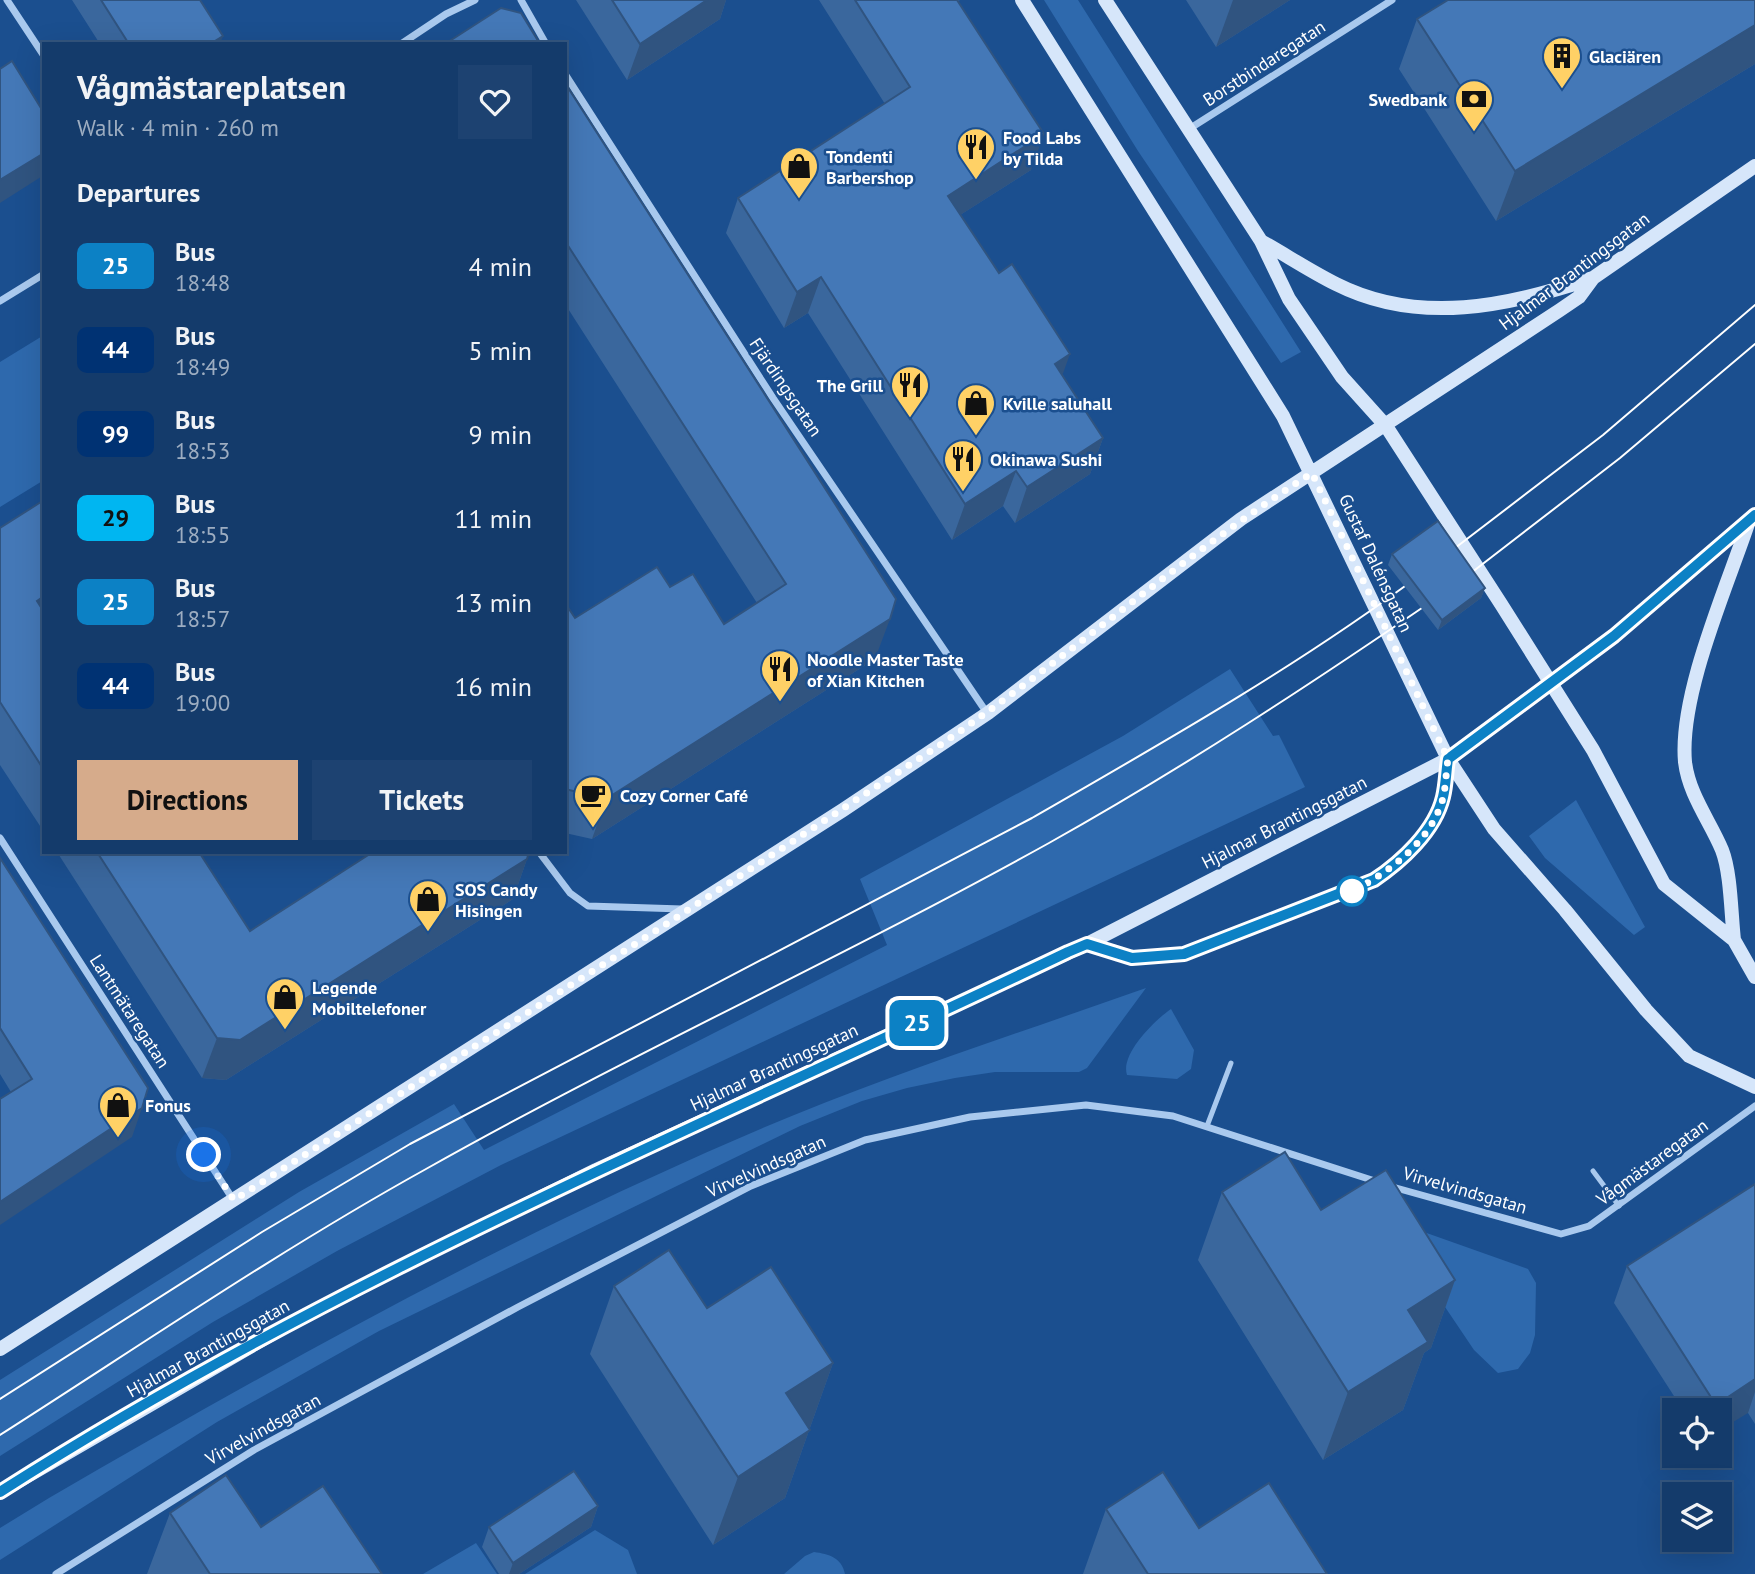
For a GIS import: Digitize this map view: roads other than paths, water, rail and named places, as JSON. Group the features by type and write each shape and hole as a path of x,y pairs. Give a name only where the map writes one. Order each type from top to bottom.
{"main road":[{"name":"Gustaf Dalénsgatan","path":"1022,0 1283,416 1448,759 1494,829 1689,1056 1755,1087"},
{"path":"1105,0 1261,241 1289,299 1342,377 1386,426 1593,750 1664,884 1734,940 1755,977"},
{"name":"Hjalmar Brantingsgatan","path":"0,1349 691,909 988,713 1241,519 1579,297 1593,278 1755,166"},
{"path":"1261,241 1337,285 1415,308 1458,310 1522,300 1593,278"},
{"name":"Hjalmar Brantingsgatan","path":"0,1492 279,1329 414,1260 596,1170 1087,944 1448,759 1614,636 1752,517"},
{"path":"1734,940 1723,853 1689,784 1685,761 1686,727 1702,663 1752,517"}],"street":[{"path":"7,0 42,53"},
{"path":"404,42 446,14 475,0"},
{"path":"521,0 545,42"},
{"name":"Borstbindaregatan","path":"1189,129 1392,0"},
{"name":"Fjärdingsgatan","path":"567,77 773,398 988,713"},
{"path":"0,301 42,275"},
{"name":"Lantmätaregatan","path":"0,838 234,1200"},
{"path":"541,854 566,888 588,906 691,909"},
{"name":"Virvelvindsgatan","path":"56,1574 254,1450 518,1307 751,1186 865,1140 970,1117 1086,1105 1173,1116 1405,1191 1561,1234"},
{"name":"Vågmästaregatan","path":"1561,1234 1589,1226 1755,1106"}],"lane":[{"path":"1087,944 1132,958 1184,954 1374,880 1394,866 1431,824 1443,799 1448,759"},
{"path":"1207,1126 1231,1063"},
{"path":"1593,1171 1619,1206"}],"tram line":[{"path":"1442,558 1603,435 1755,305"},
{"path":"1458,583 1620,458 1755,344"},
{"path":"0,1399 262,1232 410,1144 1032,818 1131,761 1278,672 1420,575"},
{"path":"0,1435 264,1265 426,1169 581,1086 972,885 1099,814 1246,724 1438,597"}],"place":[{"name":"Glaciären","path":"1562,90"},
{"name":"Swedbank","path":"1474,133"},
{"name":"Food Labs by Tilda","path":"976,181"},
{"name":"Tondenti Barbershop","path":"799,200"},
{"name":"The Grill","path":"910,419"},
{"name":"Kville saluhall","path":"976,437"},
{"name":"Okinawa Sushi","path":"963,493"},
{"name":"Noodle Master Taste of Xian Kitchen","path":"780,703"},
{"name":"Cozy Corner Café","path":"593,829"},
{"name":"SOS Candy Hisingen","path":"428,933"},
{"name":"Legende Mobiltelefoner","path":"285,1031"},
{"name":"Fonus","path":"118,1139"}]}
